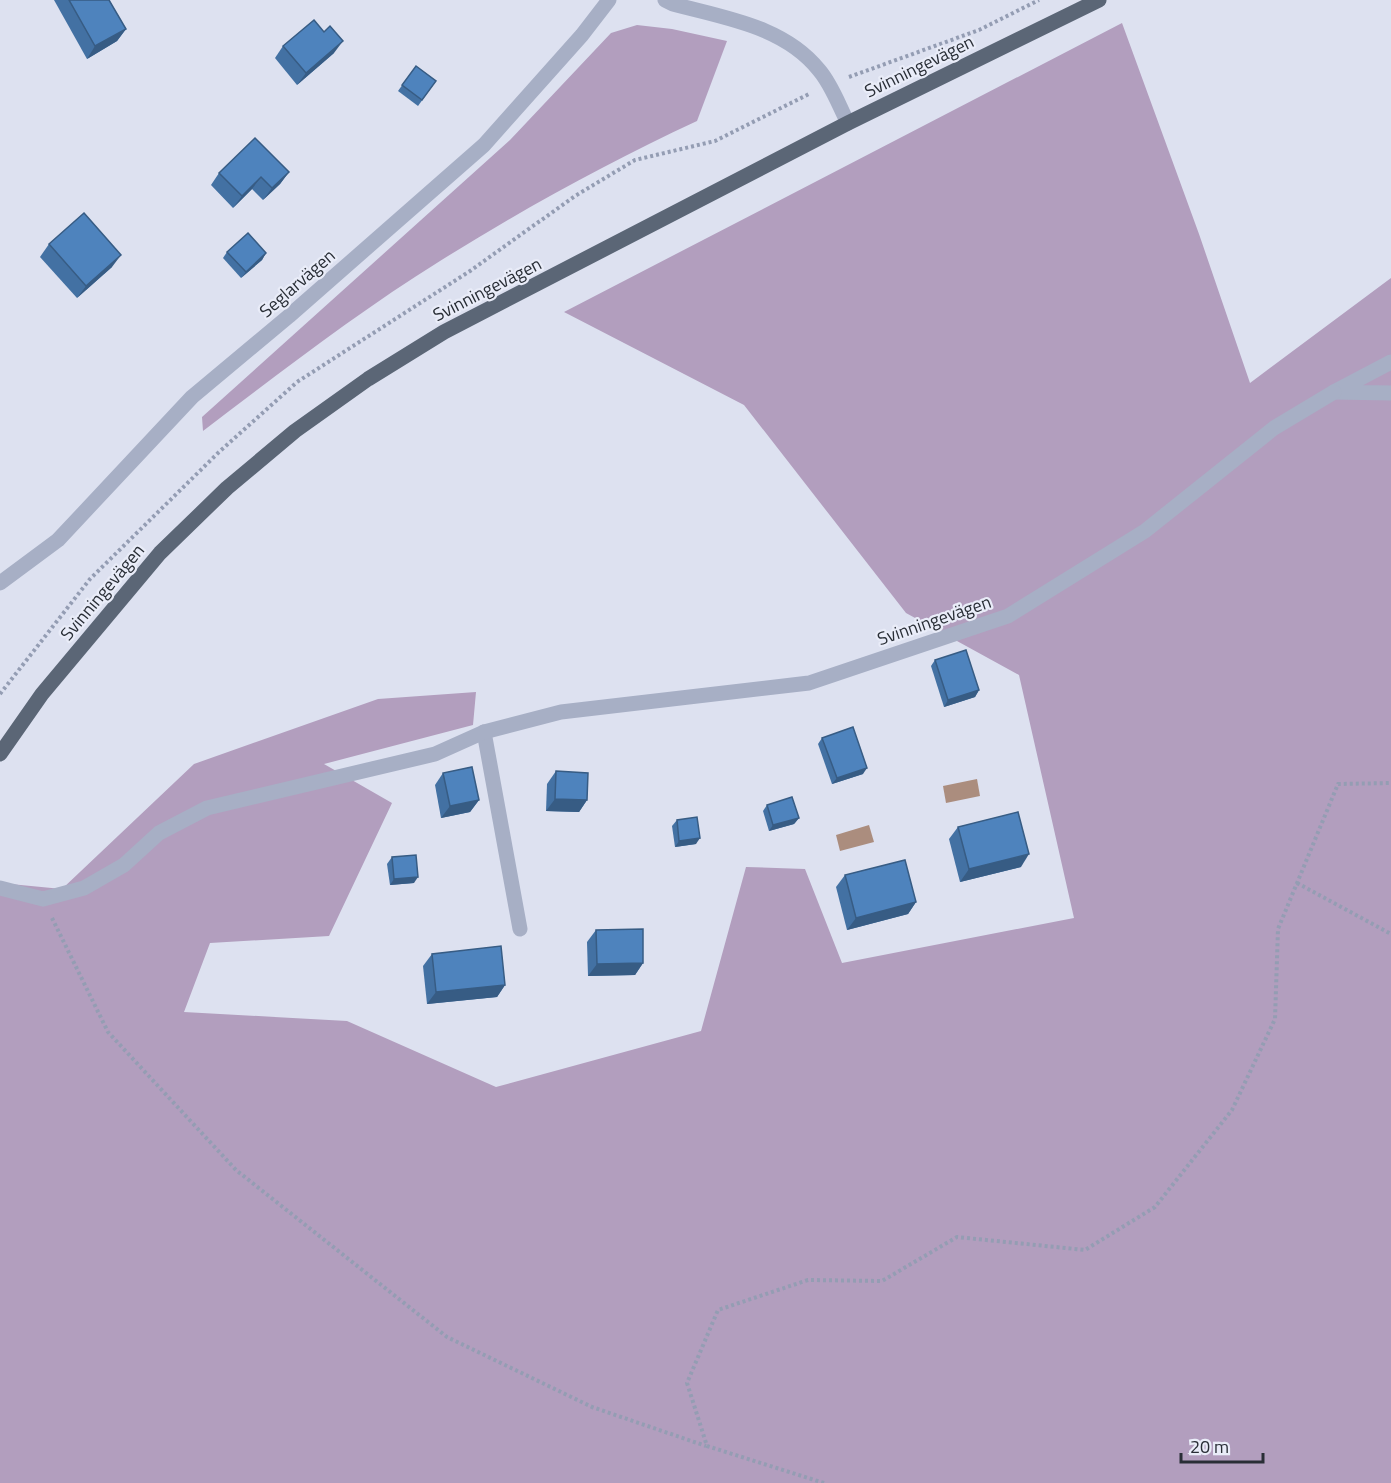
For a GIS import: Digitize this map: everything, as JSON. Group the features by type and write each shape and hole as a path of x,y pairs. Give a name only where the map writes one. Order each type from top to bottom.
{"main road":[{"name":"Svinningevägen","path":"0,754 42,694 160,553 227,488 295,431 368,379 444,332 848,123 1099,0"}],"street":[{"name":"Seglarvägen","path":"0,583 58,540 192,397 289,316 484,145 582,35 609,0"},
{"path":"665,0 738,21 781,38 802,53 820,71 848,123"},
{"name":"Svinningevägen","path":"0,888 43,899 84,888 124,865 159,832 207,808 435,754 484,732 561,712 809,683 1008,616 1145,531 1274,428 1334,392 1391,362"},
{"path":"1334,392 1391,393"},
{"path":"484,732 520,929"}],"path":[{"path":"707,1446 687,1383 718,1310 808,1280 882,1281 957,1237 1085,1250 1155,1207 1232,1110 1275,1019 1278,929 1338,784 1391,783"},
{"path":"1297,883 1391,934"},
{"path":"43,899 108,1032 236,1170 447,1337 592,1407 824,1483"}],"shaded area":[{"path":"1122,23 1199,234 1250,383 1391,278 1391,1483 0,1483 0,883 62,889 194,764 378,699 476,692 473,725 324,764 392,803 329,936 210,943 184,1012 347,1021 496,1087 701,1031 746,867 805,869 842,963 1074,918 1019,675 906,613 744,405 564,312"},
{"path":"637,25 672,29 727,41 697,121 567,187 440,261 350,322 203,431 202,417 510,140 611,33"},
{"path":"977,779 980,796 946,803 943,786"},
{"path":"869,825 874,842 840,851 836,835"}],"building":[{"path":"69,0 109,0 126,29 95,46"},
{"path":"314,20 324,32 330,26 343,41 306,73 283,46"},
{"path":"416,66 436,81 422,100 402,85"},
{"path":"255,138 289,172 272,188 261,177 242,196 219,173"},
{"path":"84,213 121,255 86,286 49,244"},
{"path":"248,233 266,253 246,272 227,252"},
{"path":"966,650 979,690 948,700 935,660"},
{"path":"853,727 867,768 837,778 822,738"},
{"path":"472,767 479,800 450,806 443,773"},
{"path":"556,771 588,773 587,800 555,799"},
{"path":"792,797 799,818 773,825 767,805"},
{"path":"1018,812 1029,854 969,869 958,827"},
{"path":"697,817 700,838 679,841 677,820"},
{"path":"416,855 418,877 394,879 392,857"},
{"path":"905,860 916,902 856,918 845,875"},
{"path":"643,929 643,963 597,964 596,930"},
{"path":"501,946 505,985 436,992 432,954"}]}
